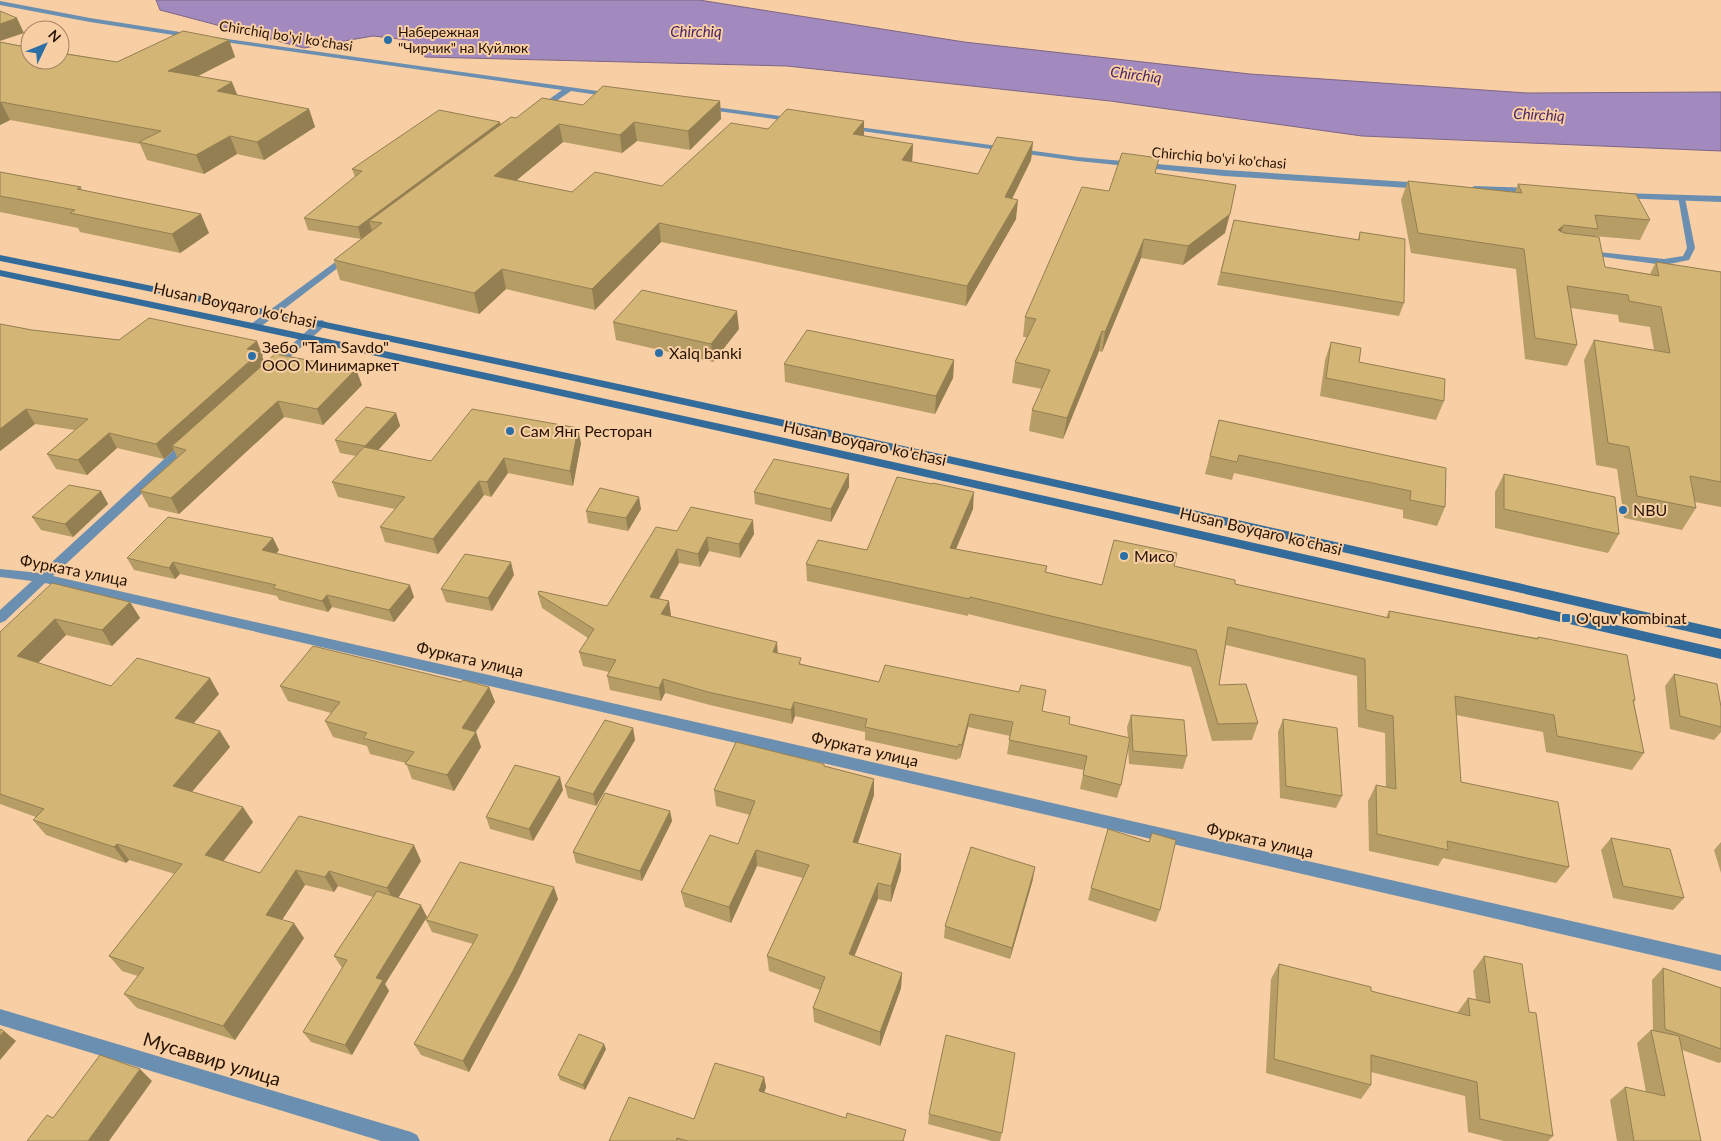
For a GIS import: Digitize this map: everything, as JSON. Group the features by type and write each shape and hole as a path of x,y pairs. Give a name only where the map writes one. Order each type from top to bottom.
{"main road":[{"name":"Husan Boyqaro ko'chasi","path":"0,258 273,312 1170,508 1721,634"},
{"name":"Husan Boyqaro ko'chasi","path":"0,273 306,337 1155,523 1721,654"}],"street":[{"name":"Chirchiq bo'yi ko'chasi","path":"0,3 90,20 359,61 488,76 626,97"},
{"path":"529,119 569,89"},
{"path":"692,106 801,121"},
{"name":"Chirchiq bo'yi ko'chasi","path":"841,126 1078,159 1224,173 1438,187"},
{"path":"1467,188 1545,192"},
{"path":"1613,195 1721,199"},
{"path":"255,326 354,251"},
{"path":"262,377 322,323"},
{"path":"0,618 196,438"},
{"name":"Фурката улица","path":"0,574 42,578 1721,963"},
{"name":"Мусаввир улица","path":"0,1017 411,1141"}],"lane":[{"path":"1582,252 1664,262 1686,258 1691,248 1681,198"}],"water":[{"name":"Chirchiq","path":"156,0 699,0 964,42 1250,74 1527,93 1721,92 1721,151 1362,136 1110,101 787,66 425,57 408,40 373,36 304,48 160,10"}],"building":[{"path":"0,11 17,18 0,24"},
{"path":"183,31 229,40 168,71 232,82 217,91 309,109 257,142 230,136 196,155 139,142 161,131 0,103 0,42 20,46 20,70 70,70 70,55 117,62"},
{"path":"603,86 720,101 688,131 634,122 620,135 559,124 494,176 572,192 595,172 662,186 731,123 768,129 787,109 864,121 853,134 913,144 902,160 978,174 997,137 1033,142 1005,197 1018,200 967,286 659,223 592,289 502,269 474,293 334,260 382,223 369,221 511,117 516,118 542,98 583,105"},
{"path":"439,110 500,122 358,227 304,218 362,171 352,169"},
{"path":"1122,153 1159,158 1155,173 1236,185 1230,214 1188,246 1144,239 1105,332 1102,331 1067,418 1032,410 1050,370 1015,362 1036,319 1025,317 1082,187 1109,191"},
{"path":"0,172 81,187 77,189 201,214 172,234 70,213 75,210 0,196"},
{"path":"1408,181 1522,193 1518,184 1636,194 1650,220 1595,215 1598,229 1564,225 1558,230 1564,233 1599,237 1605,267 1659,276 1656,262 1721,272 1721,482 1690,476 1696,508 1637,496 1629,447 1608,443 1594,340 1670,353 1661,307 1629,301 1628,295 1567,286 1577,345 1535,338 1524,249 1418,233"},
{"path":"1234,220 1359,240 1360,232 1405,239 1404,303 1221,272"},
{"path":"642,290 737,311 711,344 613,322"},
{"path":"149,318 257,341 247,349 260,352 156,444 109,433 78,460 47,454 88,419 26,409 0,429 0,324 32,330 119,340"},
{"path":"807,330 954,360 936,396 784,364"},
{"path":"1331,342 1361,348 1359,362 1445,379 1444,401 1326,378"},
{"path":"275,354 356,369 317,409 278,401 171,498 140,491 186,450 172,446"},
{"path":"366,407 396,413 365,446 335,440"},
{"path":"472,409 578,428 570,471 504,458 487,482 479,481 433,539 380,527 405,497 332,482 364,447 431,461"},
{"path":"1219,420 1446,468 1445,507 1410,500 1411,491 1239,455 1237,462 1210,456"},
{"path":"774,459 849,474 831,509 754,492"},
{"path":"1504,474 1615,497 1619,534 1504,509"},
{"path":"897,477 974,492 950,548 1047,566 1045,572 1102,585 1114,540 1177,553 1174,566 1235,580 1235,584 1389,618 1389,611 1538,639 1538,637 1627,655 1635,700 1633,700 1644,753 1557,736 1554,715 1455,696 1461,782 1558,802 1569,867 1447,841 1448,850 1377,834 1376,785 1396,789 1393,716 1366,710 1365,659 1228,627 1219,685 1246,684 1258,723 1218,724 1196,650 970,597 969,599 806,564 818,540 867,550"},
{"path":"69,485 101,491 65,524 32,517"},
{"path":"600,488 639,497 626,518 586,511"},
{"path":"691,507 753,520 739,544 707,537 698,554 677,549 650,597 669,601 661,614 777,642 773,652 801,658 799,664 879,682 885,665 1019,692 1021,685 1046,690 1042,711 1070,717 1069,724 1130,738 1121,785 1083,775 1087,756 1009,740 1013,722 970,714 962,745 959,744 958,747 865,727 867,719 794,702 791,710 708,692 663,679 659,688 607,676 616,660 579,652 594,629 538,594 539,591 607,606 656,527 677,531"},
{"path":"168,517 273,538 262,550 410,585 389,610 327,595 322,601 273,588 276,585 173,562 169,568 127,558"},
{"path":"465,554 511,562 488,598 441,589"},
{"path":"52,583 130,602 102,630 55,619 17,656 111,686 137,658 210,678 175,718 220,731 173,786 243,807 205,855 260,873 299,816 414,845 387,888 329,871 325,877 296,870 266,915 294,923 223,1026 124,994 144,968 109,956 182,864 117,844 114,847 33,820 44,809 0,794 0,632"},
{"path":"313,646 489,687 462,728 476,732 447,775 405,764 414,752 363,738 367,733 325,721 340,702 280,686"},
{"path":"1674,674 1717,684 1721,707 1721,727 1680,716"},
{"path":"1131,715 1184,720 1187,756 1133,751"},
{"path":"1283,719 1337,728 1342,796 1286,786"},
{"path":"605,720 633,728 593,794 565,786"},
{"path":"736,742 824,764 824,766 874,779 853,842 901,854 891,886 878,883 849,954 902,973 880,1032 813,1008 825,977 767,956 809,865 756,850 729,907 681,892 710,835 738,844 755,801 714,790"},
{"path":"515,765 560,777 529,829 486,817"},
{"path":"605,793 670,811 640,871 573,852"},
{"path":"1108,829 1149,842 1152,833 1176,840 1160,910 1091,888"},
{"path":"1611,838 1670,849 1684,898 1623,886"},
{"path":"971,847 1035,867 1012,948 945,926"},
{"path":"460,862 554,887 513,971 463,1061 414,1044 478,935 426,920"},
{"path":"377,891 421,905 376,978 383,980 345,1045 303,1032 347,960 334,956"},
{"path":"1484,956 1522,964 1529,1012 1536,1013 1553,1136 1480,1119 1477,1082 1371,1055 1371,1085 1274,1059 1279,964 1371,987 1371,991 1470,1016 1468,998 1490,1003"},
{"path":"1663,968 1721,988 1721,1049 1665,1029"},
{"path":"1651,1030 1679,1036 1701,1141 1634,1141 1625,1087 1665,1096"},
{"path":"579,1034 604,1044 583,1085 558,1075"},
{"path":"946,1035 1015,1053 1002,1133 929,1114"},
{"path":"100,1055 140,1069 88,1141 27,1141 47,1115 53,1118"},
{"path":"715,1063 764,1077 759,1091 846,1118 847,1113 906,1130 903,1141 688,1141 677,1138 676,1141 609,1141 629,1097 694,1119"}],"place":[{"name":"Набережная \"Чирчик\" на Куйлюк","path":"388,40"},
{"name":"Xalq banki","path":"659,353"},
{"name":"Зебо \"Tam Savdo\" ООО Минимаркет","path":"252,356"},
{"name":"Сам Янг Ресторан","path":"510,431"},
{"name":"NBU","path":"1623,510"},
{"name":"Мисо","path":"1124,556"},
{"name":"O'quv kombinat","path":"1566,618"}]}
